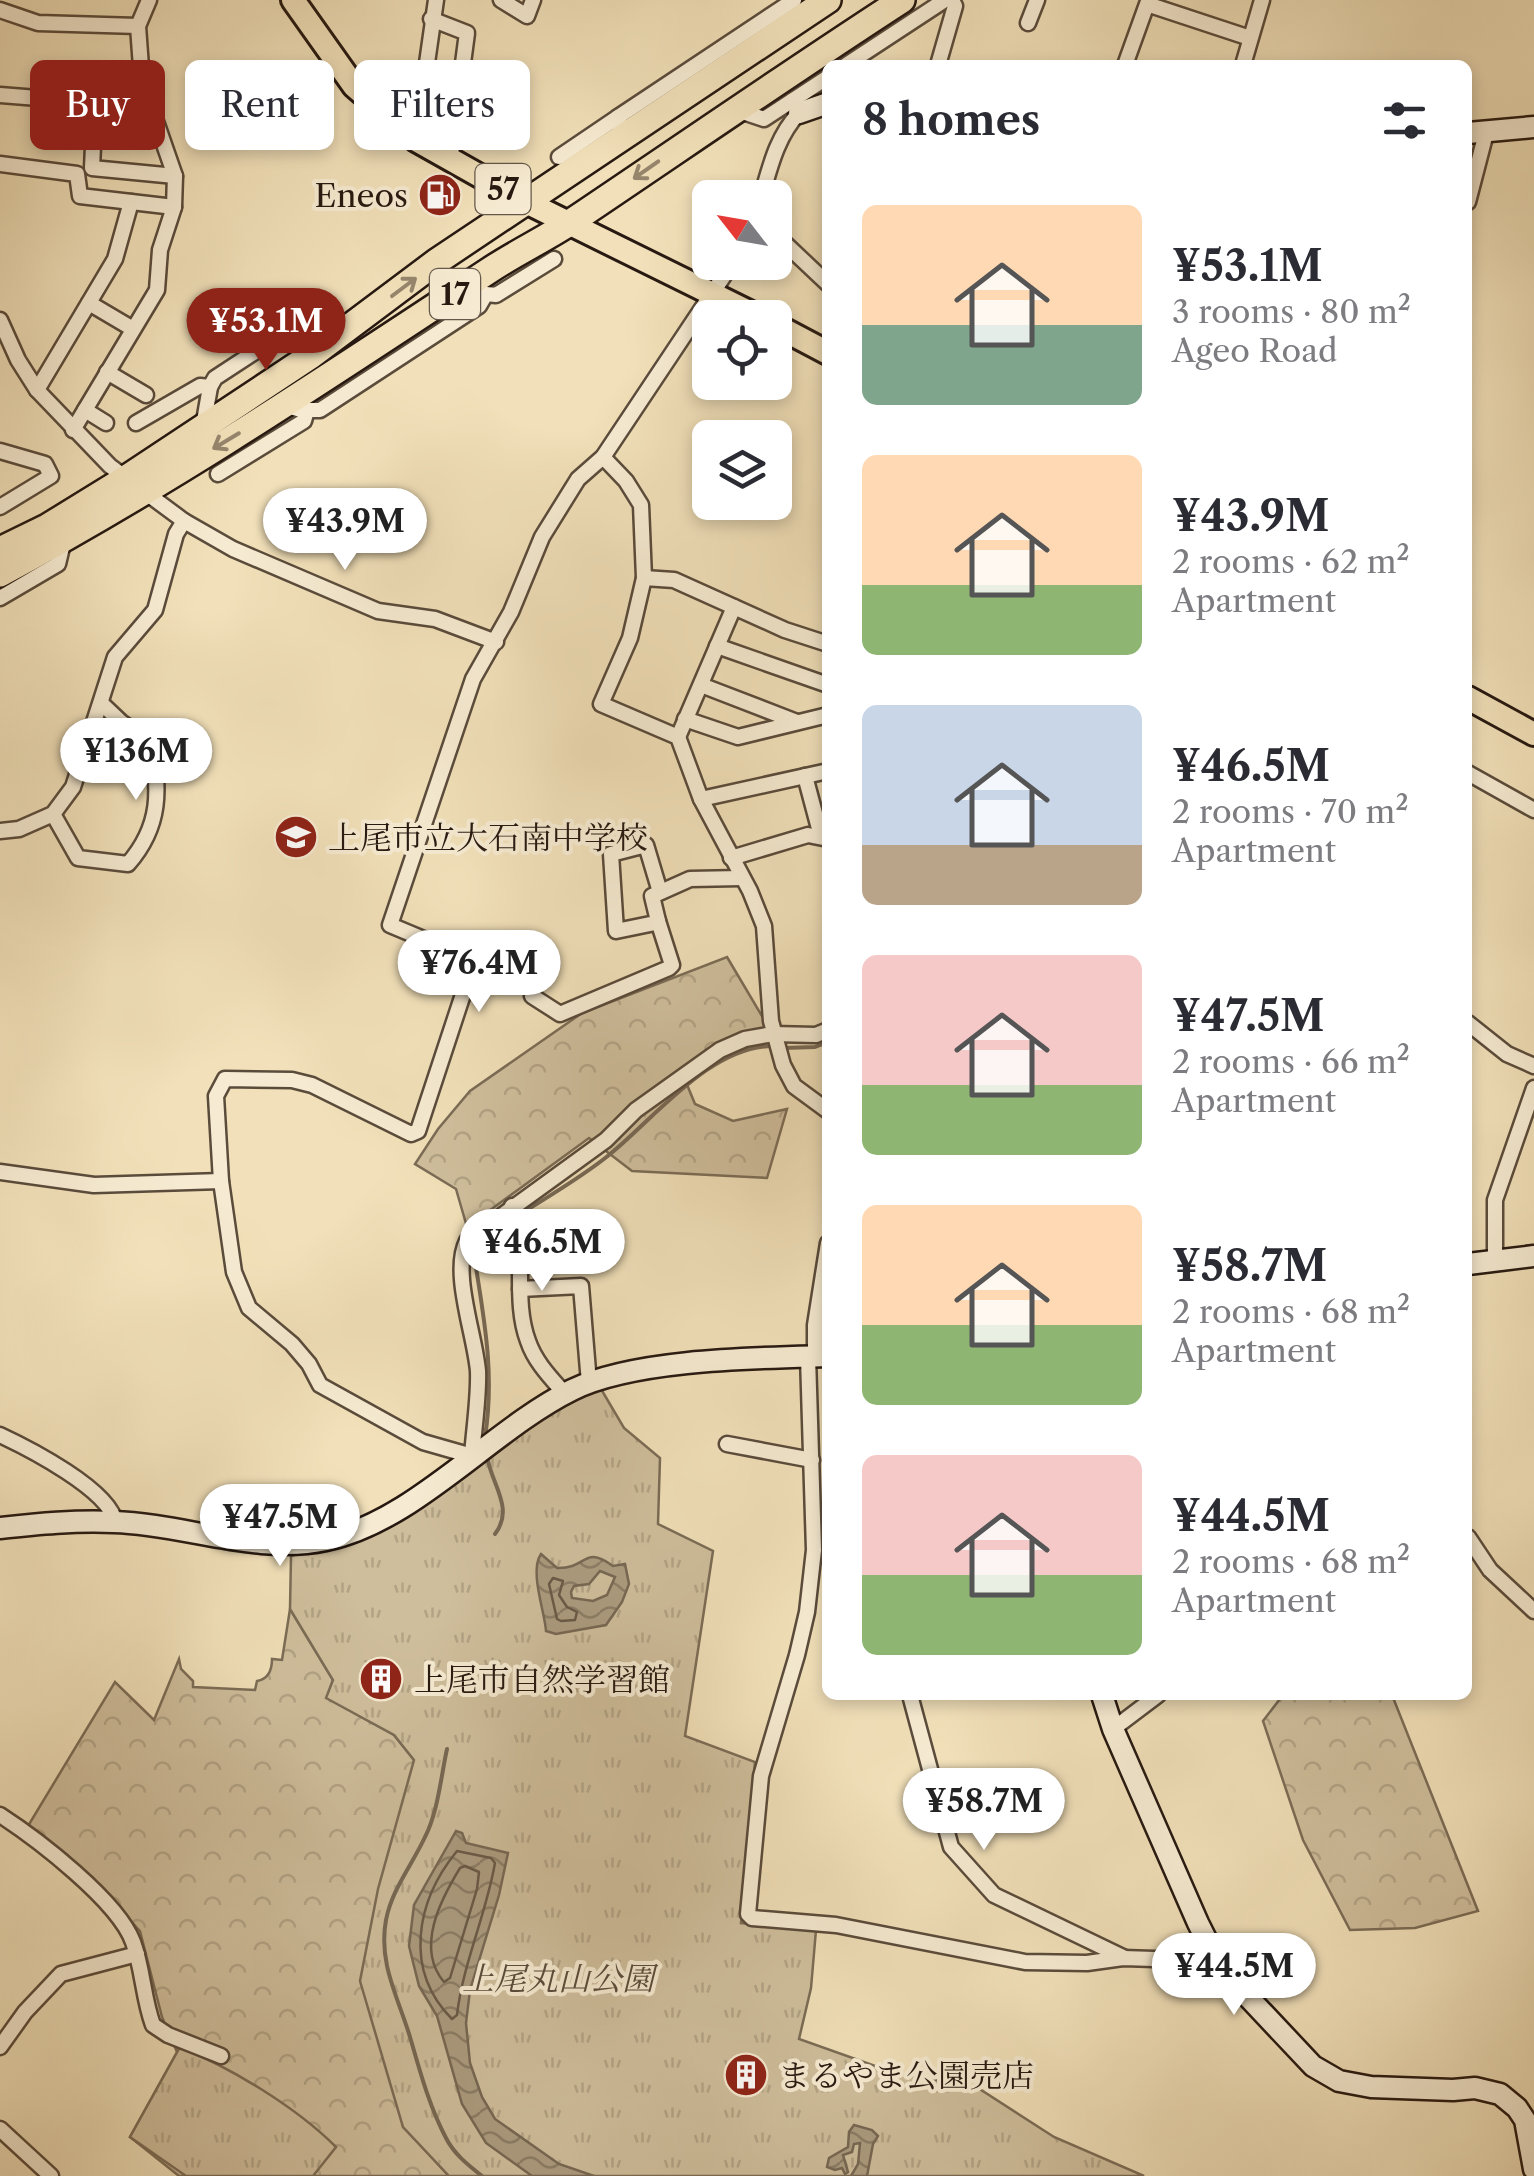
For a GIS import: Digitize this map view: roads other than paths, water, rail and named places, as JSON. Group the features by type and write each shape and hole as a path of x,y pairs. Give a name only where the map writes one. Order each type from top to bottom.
{"highway":[{"name":"17","path":"0,574 64,540 203,427 341,335 436,262 526,202 620,127 828,0"},
{"name":"17","path":"0,550 297,408 494,267 571,222 734,109 902,0"}],"main road":[{"name":"57","path":"293,0 354,86"},
{"name":"57","path":"432,150 526,202 727,300"},
{"path":"792,334 822,349"},
{"path":"1472,700 1534,734"}],"street":[{"path":"140,60 138,26 149,0"},
{"path":"426,60 436,0"},
{"path":"501,0 527,16 533,0"},
{"path":"558,156 620,127 794,0"},
{"path":"854,60 948,0 954,6 939,60"},
{"path":"1028,23 1036,0"},
{"path":"1243,60 1262,0"},
{"path":"1127,60 1146,4 1250,38"},
{"path":"0,10 38,24 138,26"},
{"path":"431,19 467,33 450,161"},
{"path":"766,180 796,106 822,82"},
{"path":"0,95 30,97"},
{"path":"734,109 764,119 796,106 822,103"},
{"path":"1472,171 1477,133 1534,126"},
{"path":"73,430 158,290 160,250 174,207 175,176 165,148"},
{"path":"93,150 92,168 175,176"},
{"path":"0,164 77,174 80,196 174,207"},
{"path":"36,390 115,259 131,202"},
{"path":"792,250 822,278"},
{"path":"486,294 496,295 554,259"},
{"path":"297,408 320,410 479,306 494,267"},
{"path":"472,1456 423,1442 340,1398 320,1385 310,1364 292,1344 257,1318 242,1295 234,1272 221,1181 216,1096 225,1079 292,1080 312,1085 412,1134 418,1131 473,964 469,958 390,924 472,679 496,642 542,537 578,480 603,457 720,280"},
{"path":"89,302 133,329"},
{"path":"0,320 36,390 135,486 184,521 233,549 378,611 435,618 496,642"},
{"path":"203,427 215,378 290,329 341,335"},
{"path":"108,372 146,394"},
{"path":"136,423 200,386 210,387"},
{"path":"218,474 304,421 297,408"},
{"path":"85,410 106,424"},
{"path":"0,451 46,464 51,476 0,507"},
{"path":"603,457 626,481 641,505 644,578 630,638 600,704 678,737"},
{"path":"0,831 19,829 53,814 73,786 116,657 155,610 176,534 184,521"},
{"path":"0,598 58,564 64,540"},
{"path":"644,578 674,580 785,630 822,642"},
{"path":"734,607 678,737 701,798 764,926 774,1034 783,1065 794,1086 822,1107"},
{"path":"717,646 822,683"},
{"path":"700,685 798,722"},
{"path":"53,814 78,858 128,864 157,809 158,779 152,742 121,722 101,702"},
{"path":"685,719 732,737 822,716"},
{"path":"701,798 822,772"},
{"path":"1472,774 1534,810"},
{"path":"805,776 822,831"},
{"path":"731,858 808,835 822,838"},
{"path":"658,920 616,931 611,854 646,845 660,892"},
{"path":"532,996 560,1014 669,968 672,965 652,896 690,879 741,878"},
{"path":"1472,1026 1507,1054 1534,1066"},
{"path":"472,1456 478,1373 462,1273 463,1248 472,1234 606,1140 636,1110 720,1050 745,1039 822,1032"},
{"path":"1495,1261 1495,1200 1534,1088"},
{"path":"0,1172 94,1185 221,1181"},
{"path":"512,1206 518,1222 522,1316 528,1342 539,1364 565,1394"},
{"path":"1472,1264 1534,1256"},
{"path":"822,1281 815,1326 814,1550 800,1640 761,1776 748,1914 752,1918 836,1925 1025,1962 1087,1963 1124,1958 1218,1961"},
{"path":"520,1289 580,1286 588,1383"},
{"path":"0,1528 114,1522 283,1544 323,1541 376,1522 565,1394 588,1383 636,1371 694,1364 816,1357"},
{"path":"0,1435 51,1461 97,1496 113,1512 114,1522"},
{"path":"727,1444 812,1460"},
{"path":"1472,1542 1490,1570 1534,1612"},
{"path":"814,1550 822,1557"},
{"path":"911,1700 951,1847 974,1877 1004,1901 1124,1958"},
{"path":"1104,1700 1113,1729 1218,1961 1313,2066 1339,2081 1371,2086 1476,2088 1500,2094 1524,2120 1534,2168"},
{"path":"1113,1729 1151,1700"},
{"path":"0,1815 92,1888 127,1928 153,2024 221,2056"},
{"path":"0,2047 35,2000 61,1974 136,1954"},
{"path":"0,2129 51,2176"}],"water":[{"path":"541,1554 557,1568 590,1557 613,1566 625,1564 629,1584 606,1625 556,1634 546,1631 537,1581","holes":["600,1571 615,1577 607,1595 593,1601 572,1598 574,1586 589,1584"]},
{"path":"456,1831 462,1833 466,1843 508,1853 470,1990 466,2023 470,2063 482,2097 495,2119 559,2164 594,2176 532,2176 486,2143 462,2104 437,2016 419,1986 409,1946 414,1905"},
{"path":"854,2125 878,2136 867,2176 851,2176 858,2164 860,2143 843,2155 848,2172 827,2167 829,2158 848,2147"}],"waterway":[{"path":"783,1048 822,1044"},
{"path":"519,1215 599,1163 706,1070 728,1057 774,1046"},
{"path":"485,1437 489,1368 474,1255 478,1246 511,1220"},
{"path":"487,1456 502,1505 501,1524 495,1534"},
{"path":"447,1749 429,1827 389,1909 385,1951 390,1980 435,2114 453,2149 482,2176"}],"place":[{"name":"Eneos","path":"440,195"},
{"name":"上尾市立大石南中学校","path":"296,837"},
{"name":"上尾市自然学習館","path":"381,1679"},
{"name":"まるやま公園売店","path":"746,2075"}],"park label":[{"name":"上尾丸山公園","path":"558,1978"}]}
